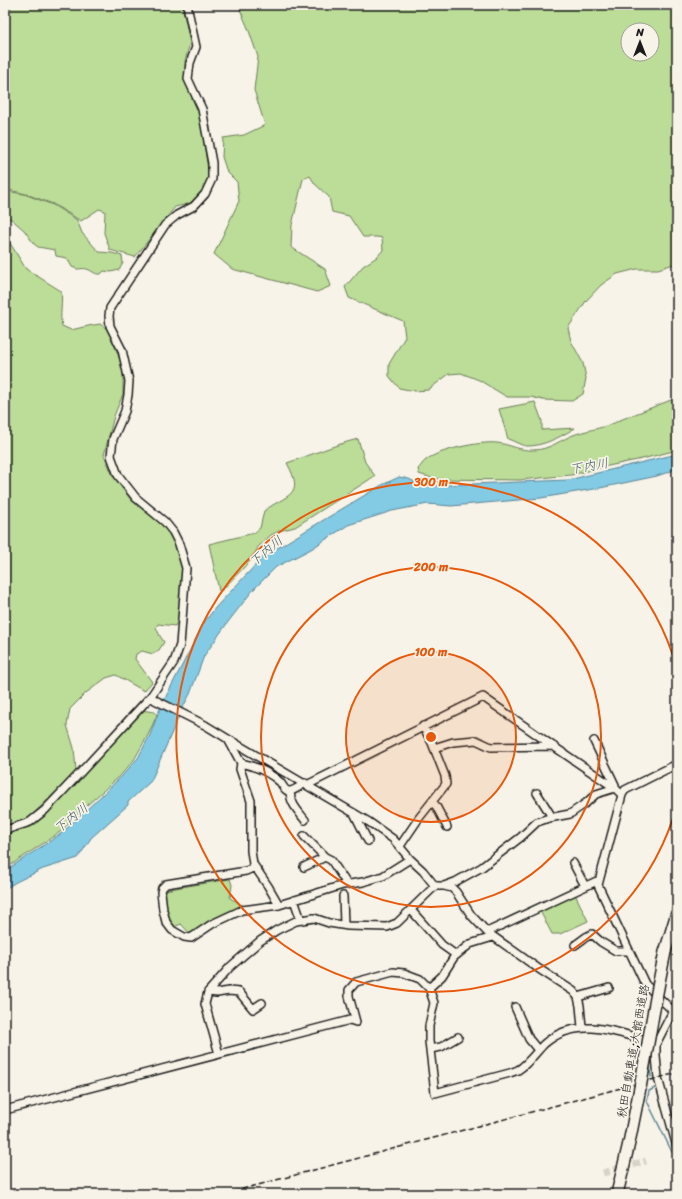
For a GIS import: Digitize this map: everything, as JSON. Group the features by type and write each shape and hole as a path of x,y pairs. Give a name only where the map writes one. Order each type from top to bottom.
{"highway":[{"name":"秋田自動車道;大館西道路","path":"617,1194 629,1143 650,1037 658,984 677,912"}],"street":[{"path":"5,831 30,822 45,810 153,698 174,662 180,645 186,568 179,544 173,532 165,522 136,498 118,475 111,456 113,439 124,411 128,395 129,381 122,350 110,326 109,316 110,308 165,225 177,215 194,206 205,194 212,179 212,163 202,109 188,79 190,63 196,47 188,5"},
{"path":"142,701 160,676 174,662"},
{"path":"241,763 268,773 280,782 286,790 290,791 483,697 615,788 622,795"},
{"path":"153,698 228,738 354,813 393,839 410,860 423,871 436,886"},
{"path":"400,846 419,818 446,784 445,776 434,748 423,726"},
{"path":"228,738 241,763 240,769 251,801 251,851 253,864 279,905"},
{"path":"434,748 453,742 476,740 491,747 553,746"},
{"path":"594,741 615,785 615,788"},
{"path":"677,764 624,790 598,885 645,984 675,1009 656,1044 658,1078 677,1147"},
{"path":"444,886 455,882 482,867 521,837 537,822 552,817 570,814 586,804 596,794 615,788"},
{"path":"290,791 295,807 306,820"},
{"path":"537,793 552,817"},
{"path":"432,801 447,827"},
{"path":"354,813 368,841"},
{"path":"304,836 325,857 331,860 347,884"},
{"path":"304,867 325,857"},
{"path":"255,867 246,871 166,884 162,888 161,892 166,922 172,930 184,938 191,938 212,924 242,910 279,905 347,884 363,882 383,876 410,860"},
{"path":"573,863 585,886"},
{"path":"429,988 442,976 456,955 470,944 599,880"},
{"path":"218,1054 205,1004 208,992 230,967 260,941 296,921 314,918 329,923 344,925 387,927 397,923 436,886 452,888 471,915 490,934 573,991 578,997 582,1027"},
{"path":"343,896 344,925"},
{"path":"294,900 301,920"},
{"path":"411,910 442,945 456,955"},
{"path":"575,945 586,936 592,934 601,942 616,951 629,951"},
{"path":"5,1110 350,1020 356,1022 349,996 349,990 356,982 393,972 404,973 420,979 429,988 434,1003 429,1026 435,1092 518,1070 545,1043 572,1029 582,1027 611,1030 656,1044"},
{"path":"578,997 608,988"},
{"path":"208,992 217,994 229,991 238,992 253,1009 262,1004"},
{"path":"515,1007 529,1039 538,1050"},
{"path":"430,1049 441,1047 458,1037"}],"green space":[{"path":"5,5 182,5 190,43 185,61 185,79 199,110 209,177 203,191 192,203 175,207 135,257 110,250 104,233 105,211 99,209 81,221 53,204 26,194 5,189"},
{"path":"239,5 677,5 677,263 658,269 637,269 617,274 601,285 586,301 568,328 571,341 583,363 586,378 583,394 572,401 543,400 531,397 507,397 479,380 461,373 449,374 428,390 415,391 399,388 389,376 389,364 405,337 403,321 349,298 345,287 363,266 377,257 383,250 382,238 363,237 349,216 332,212 329,197 315,184 310,176 303,179 292,225 291,247 325,269 331,286 317,292 232,269 214,254 239,201 237,182 227,172 222,157 223,138 244,135 265,125 254,90 258,57"},
{"path":"5,191 24,194 53,205 77,220 82,233 99,252 112,253 122,256 123,263 119,270 111,272 104,271 99,274 87,269 77,269 72,267 67,258 56,256 55,250 38,247 34,244 24,230 10,218 5,225"},
{"path":"5,235 26,269 61,291 62,326 71,330 100,324 109,330 123,369 123,394 114,416 104,455 113,476 131,500 160,522 174,539 182,561 178,620 175,626 158,624 156,627 164,642 159,650 153,654 142,651 136,654 135,659 152,682 144,691 116,675 106,678 86,693 70,709 67,725 74,748 76,770 74,774 27,820 12,825 5,823"},
{"path":"671,400 677,401 677,450 571,475 520,480 435,479 419,474 418,469 425,461 432,456 450,450 481,443 490,443 528,450 539,450 576,434 609,425"},
{"path":"535,402 542,421 542,430 575,428 539,445 526,446 508,439 499,409"},
{"path":"358,439 365,462 375,476 295,527 279,531 271,535 258,547 253,558 222,590 219,591 209,544 254,533 260,528 264,511 286,497 294,489 295,482 287,463"},
{"path":"140,710 155,712 157,715 134,760 120,776 86,806 60,832 5,869 5,834 31,825"},
{"path":"230,879 232,885 230,898 246,907 192,936 181,924 174,927 168,920 164,890"},
{"path":"575,894 588,921 560,934 552,934 540,911"}],"water":[{"path":"677,454 677,469 657,476 600,488 541,498 451,506 428,504 392,511 348,525 311,549 276,567 253,590 204,656 190,694 151,781 128,802 128,805 91,838 78,858 43,869 5,889 5,871 62,833 122,776 138,758 150,735 160,708 205,621 216,607 263,557 380,486 399,477 409,479 423,486 568,480"}],"waterway":[{"path":"672,1019 677,1015"},
{"path":"651,1057 651,1077"},
{"path":"655,1088 649,1091 647,1101 672,1152"},
{"path":"675,1158 677,1162"}],"tunnel":[{"path":"603,1173 646,1161"}],"railway":[{"path":"224,1194 677,1073"}],"water label":[{"name":"下内川","path":"589,466"},
{"name":"下内川","path":"266,551"},
{"name":"下内川","path":"71,818"}]}
